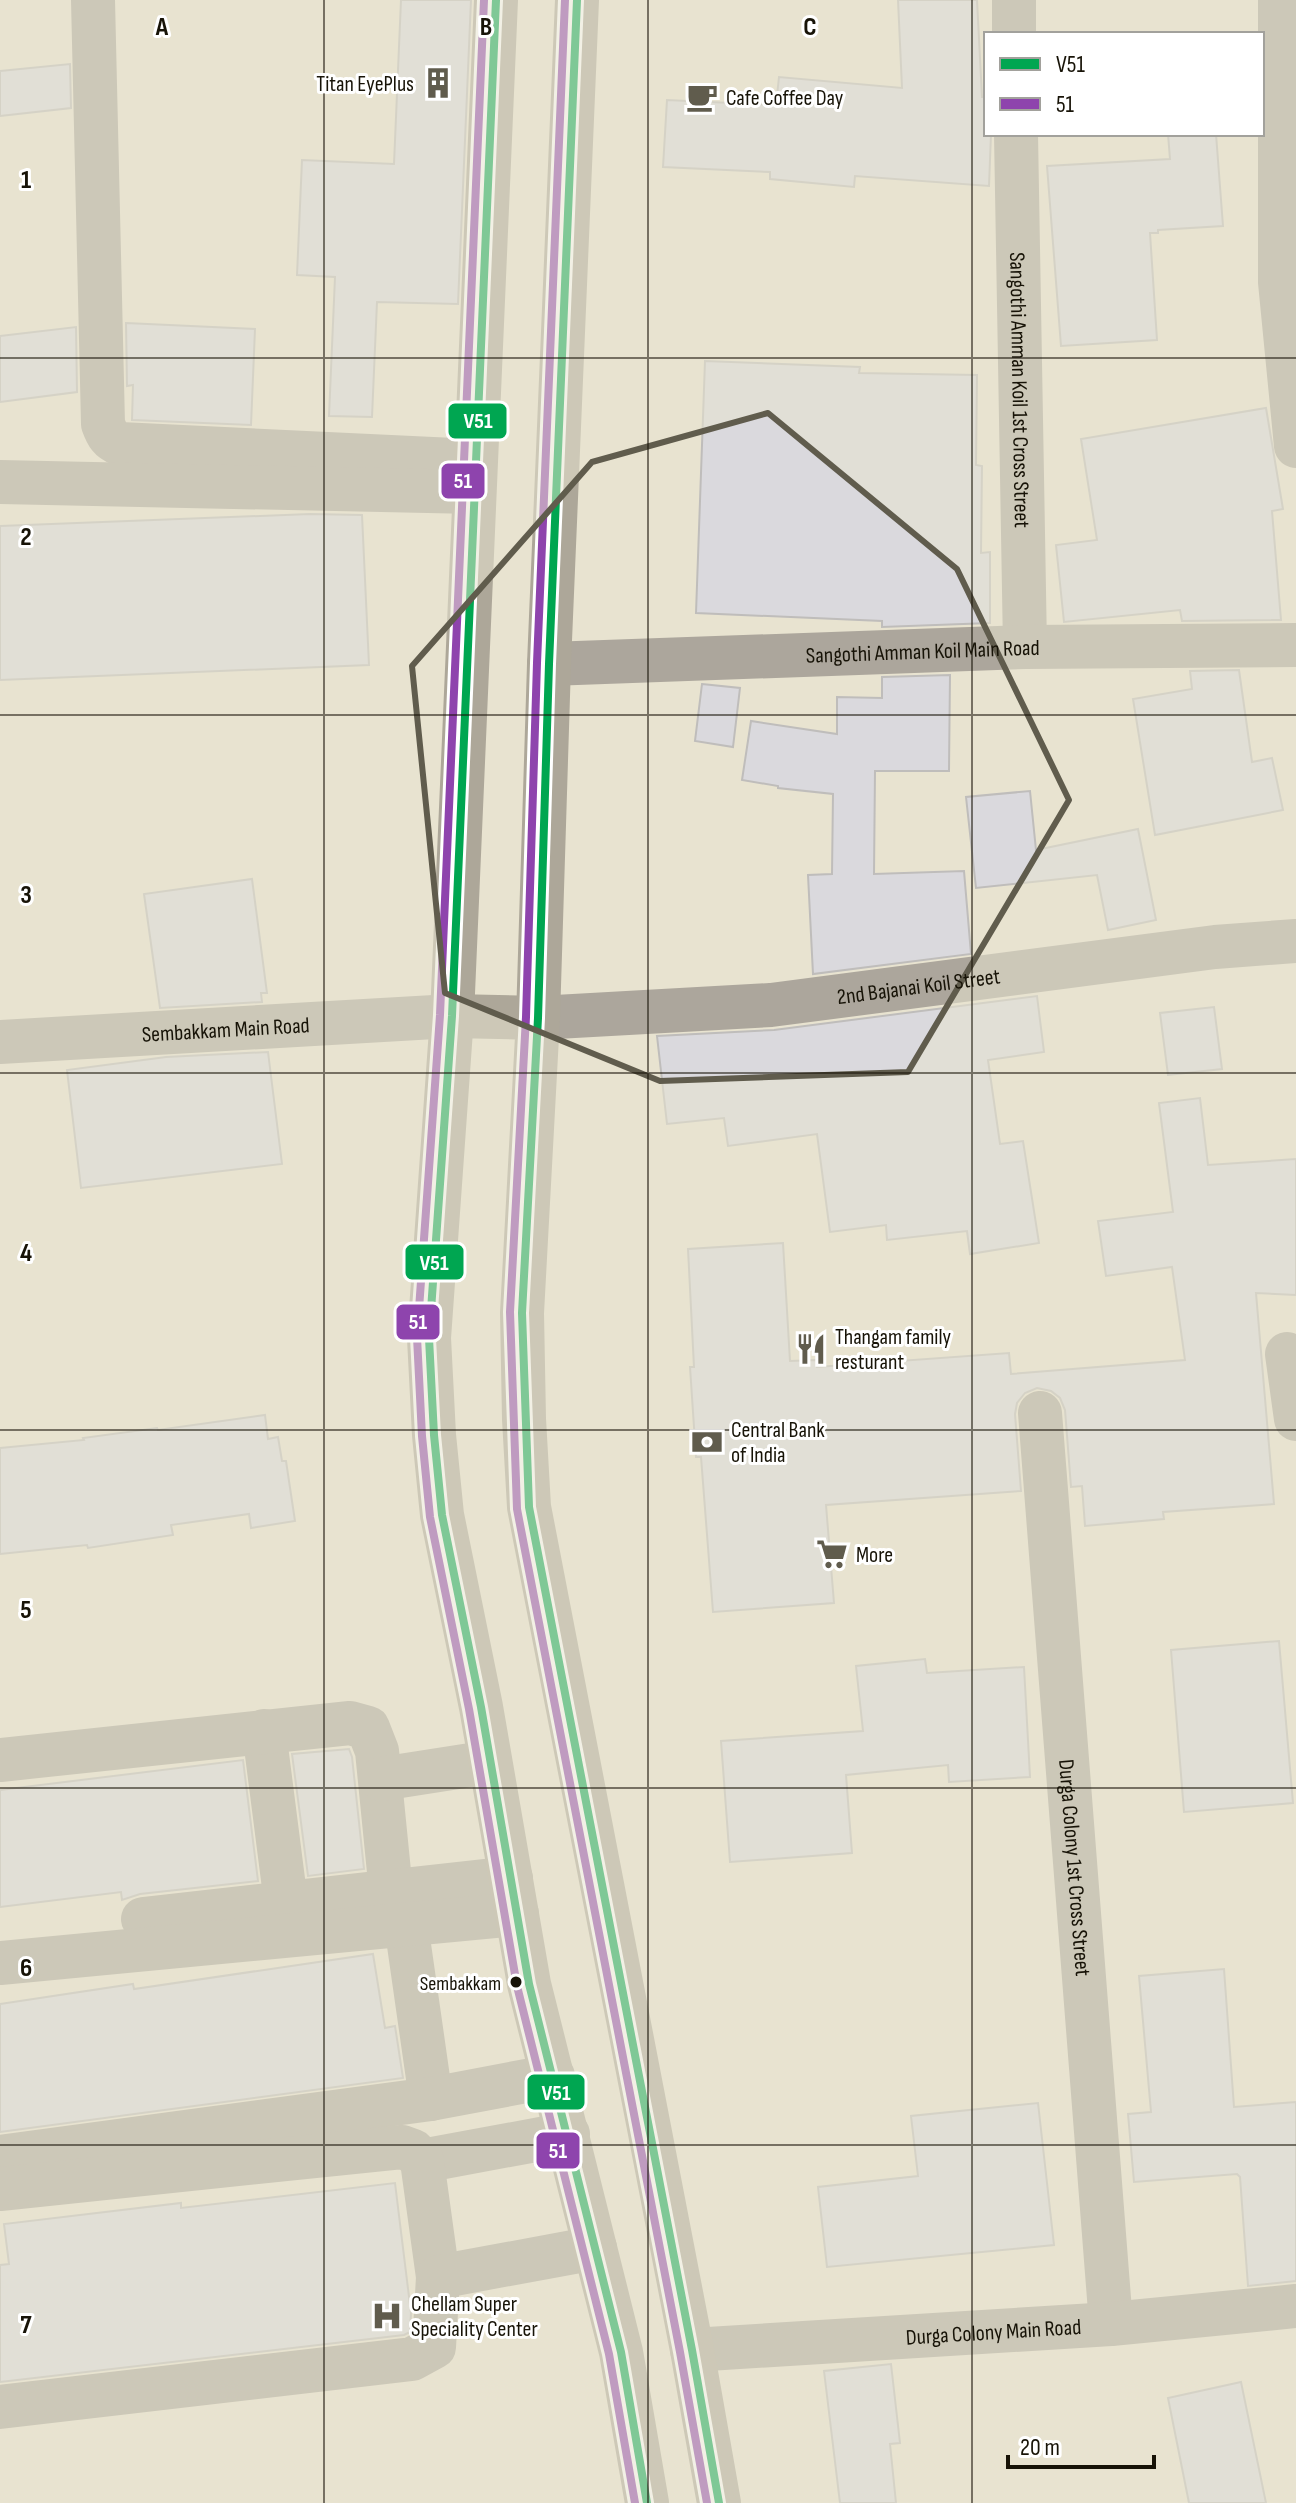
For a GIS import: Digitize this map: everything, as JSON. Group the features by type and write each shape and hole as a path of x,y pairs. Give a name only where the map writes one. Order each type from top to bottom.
{"main road":[{"path":"496,0 452,1016 429,1338 434,1435 442,1515 529,1984 621,2352 647,2503"},
{"path":"577,0 549,664 538,1018 522,1313 529,1507 719,2503"},
{"path":"452,1016 538,1018"}],"street":[{"path":"93,0 103,424 107,435 120,444 474,477"},
{"path":"1014,0 1014,32"},
{"path":"1280,0 1280,282 1296,446"},
{"name":"Sangothi Amman Koil 1st Cross Street","path":"1016,136 1025,647"},
{"path":"0,482 474,477"},
{"name":"Sangothi Amman Koil Main Road","path":"549,664 1025,647 1296,645"},
{"name":"2nd Bajanai Koil Street","path":"538,1018 771,1005 1215,947 1296,941"},
{"name":"Sembakkam Main Road","path":"0,1042 452,1016"},
{"path":"1287,1354 1296,1419"},
{"name":"Durga Colony 1st Cross Street","path":"1040,1413 1111,2324"},
{"path":"0,1760 350,1723 368,1728 377,1751 398,1908 431,2099"},
{"path":"264,1731 286,1903"},
{"path":"381,1779 490,1762"},
{"path":"0,1963 398,1908 514,1896"},
{"path":"0,1934 286,1903 398,1908"},
{"path":"0,2157 431,2099 553,2076"},
{"path":"422,2161 568,2134"},
{"path":"0,2189 402,2147 413,2151 422,2161 438,2277 434,2347 412,2359 0,2407"},
{"path":"438,2277 595,2248"},
{"name":"Durga Colony Main Road","path":"692,2350 1111,2324 1296,2306"}],"highlighted area":[{"path":"768,413 957,569 1069,800 908,1072 660,1081 445,993 412,666 592,462"}],"building":[{"path":"401,0 471,0 458,304 377,302 372,417 329,416 335,277 297,275 302,160 394,164"},
{"path":"898,0 977,0 984,136 991,136 989,186 855,176 854,187 770,179 770,172 663,167 667,100 776,105 779,77 902,88"},
{"path":"70,64 71,108 0,116 0,71"},
{"path":"1168,136 1216,136 1223,226 1150,233 1157,340 1061,346 1047,166 1170,159"},
{"path":"126,323 255,329 251,425 132,420 133,385 127,386"},
{"path":"76,327 77,392 0,402 0,336"},
{"path":"705,361 860,367 859,373 977,375 976,465 982,466 981,553 990,552 990,623 882,627 882,621 696,613"},
{"path":"1266,408 1283,509 1272,511 1281,620 1182,621 1180,610 1064,622 1056,545 1097,540 1081,439"},
{"path":"310,514 362,515 369,665 0,680 0,526"},
{"path":"1239,670 1252,762 1272,758 1283,810 1155,835 1133,699 1192,689 1190,671"},
{"path":"950,675 949,771 875,771 874,874 964,871 971,954 813,974 808,875 832,874 833,794 778,788 742,780 751,721 837,734 837,697 882,698 882,677"},
{"path":"702,684 740,688 733,747 695,741"},
{"path":"1030,791 1036,850 1138,829 1156,920 1108,930 1097,875 976,888 966,797"},
{"path":"252,879 267,993 261,993 262,1002 160,1008 144,894"},
{"path":"1037,996 1044,1052 988,1060 1000,1144 1023,1141 1039,1243 970,1254 967,1231 887,1240 886,1225 830,1232 817,1134 728,1146 724,1118 667,1124 657,1036 774,1030"},
{"path":"1214,1007 1222,1069 1168,1075 1160,1013"},
{"path":"268,1052 282,1164 81,1188 67,1070 166,1057"},
{"path":"1200,1098 1208,1165 1296,1159 1296,1295 1256,1293 1274,1504 1163,1512 1164,1519 1085,1526 1082,1486 1071,1487 1065,1410 1060,1398 1051,1391 1037,1388 1025,1393 1017,1403 1015,1414 1021,1491 826,1505 834,1603 713,1612 701,1457 696,1457 690,1367 694,1367 688,1249 783,1243 790,1361 817,1360 817,1367 1009,1353 1011,1374 1185,1360 1172,1267 1106,1276 1098,1221 1173,1212 1159,1103"},
{"path":"265,1415 268,1439 278,1437 282,1461 286,1461 295,1521 251,1528 249,1514 171,1525 173,1535 88,1548 87,1545 0,1554 0,1448 84,1440"},
{"path":"1279,1641 1293,1803 1184,1812 1171,1650"},
{"path":"925,1659 927,1673 1024,1667 1030,1777 949,1782 948,1765 846,1775 852,1853 730,1862 721,1741 863,1731 856,1666"},
{"path":"349,1749 364,1869 308,1876 292,1754"},
{"path":"243,1760 258,1881 140,1894 122,1900 121,1892 0,1907 0,1790"},
{"path":"373,1954 385,2028 395,2026 403,2078 0,2132 0,2004 133,1984 134,1989"},
{"path":"1224,1969 1234,2107 1296,2102 1296,2281 1248,2286 1240,2177 1237,2174 1134,2182 1128,2114 1151,2112 1139,1976"},
{"path":"1038,2103 1054,2245 827,2267 818,2187 918,2176 911,2116"},
{"path":"395,2183 411,2313 410,2332 0,2382 0,2265 9,2264 4,2224 181,2203 181,2208"},
{"path":"891,2364 900,2443 890,2444 896,2503 840,2503 824,2371"},
{"path":"1241,2382 1266,2503 1189,2503 1168,2398"}],"transit line":[{"name":"51","path":"484,0 440,1015 417,1337 422,1436 430,1517 469,1709 517,1986 609,2354 635,2503"},
{"name":"V51","path":"496,0 452,1016 429,1338 434,1435 442,1515 481,1707 529,1984 621,2352 647,2503"},
{"name":"51","path":"565,0 537,663 526,1017 510,1312 517,1509 707,2503"},
{"name":"V51","path":"577,0 549,664 538,1018 522,1313 529,1507 719,2503"}],"place":[{"name":"Titan EyePlus","path":"438,83"},
{"name":"Cafe Coffee Day","path":"702,97"},
{"name":"Thangam family resturant","path":"811,1349"},
{"name":"Central Bank of India","path":"707,1442"},
{"name":"More","path":"832,1554"},
{"name":"Sembakkam","path":"516,1982"},
{"name":"Chellam Super Speciality Center","path":"387,2316"}]}
